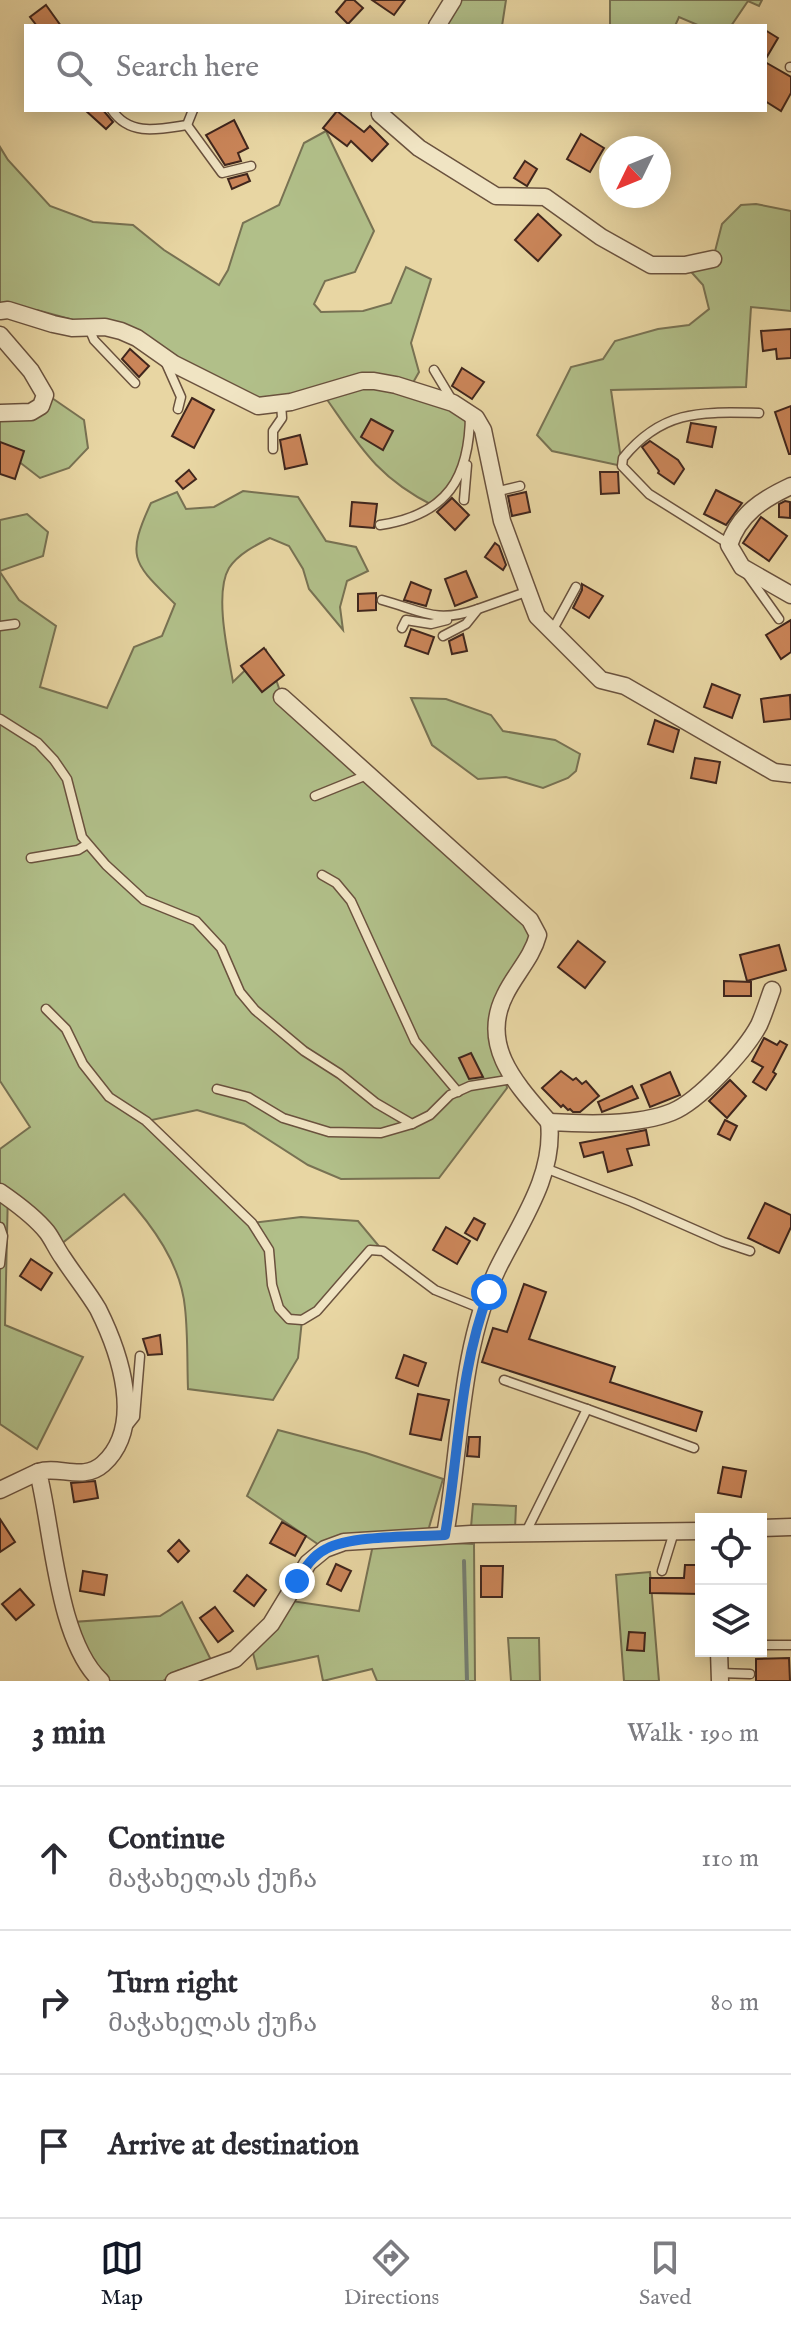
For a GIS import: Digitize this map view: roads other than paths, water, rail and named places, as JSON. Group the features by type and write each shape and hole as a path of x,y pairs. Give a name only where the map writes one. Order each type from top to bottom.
{"street":[{"path":"438,24 453,0"},
{"path":"380,112 419,148 496,196 545,197 601,237 651,265 685,265 713,259"},
{"path":"0,311 8,310 53,324 121,331 137,338 163,357 258,406 281,403 362,381 396,385 453,403 470,412 483,430 502,521 537,616 601,680 625,686 774,772 791,774"},
{"path":"0,335 31,371 45,395 41,406 31,412 0,413"},
{"path":"790,487 761,501 741,520 729,545 742,567 791,595"},
{"path":"282,697 530,920 538,935 535,948 504,996 494,1025 502,1058 513,1079 549,1122 551,1142 542,1182 482,1309 460,1413 454,1483 445,1535"},
{"path":"549,1122 584,1124 632,1121 673,1112 704,1089 733,1060 759,1025 772,990"},
{"path":"0,1192 46,1231 98,1309 127,1395 124,1431 101,1466 78,1474 45,1470 0,1490"},
{"path":"38,1472 67,1623 92,1673 101,1681"},
{"path":"767,1528 791,1527"},
{"path":"174,1681 235,1659 271,1624 308,1563 325,1549 344,1542 445,1535 695,1531"},
{"path":"719,1657 720,1677"}],"lane":[{"path":"114,112 131,127 152,131 187,125"},
{"path":"187,125 192,112"},
{"path":"187,125 222,173 251,166"},
{"path":"89,328 94,340 135,383"},
{"path":"163,357 181,397 178,409"},
{"path":"434,370 453,403"},
{"path":"273,449 273,431 282,418 281,403"},
{"path":"464,500 470,412"},
{"path":"729,545 649,494 622,466 623,458 668,421 681,415 759,413"},
{"path":"380,525 399,522 434,506 461,475 467,457"},
{"path":"495,492 520,486"},
{"path":"742,567 779,619"},
{"path":"552,631 576,587"},
{"path":"402,628 406,620 431,624 526,592"},
{"path":"382,600 427,615 457,616"},
{"path":"443,636 466,624 478,609"},
{"path":"0,626 15,624"},
{"path":"0,719 38,743 67,779 86,845 144,900 196,921 210,934 221,948 240,992 255,1010 304,1051 340,1074 376,1103 412,1124"},
{"path":"315,796 367,775"},
{"path":"31,858 78,850 86,845"},
{"path":"322,875 336,883 351,901 415,1041 458,1092"},
{"path":"46,1009 66,1029 83,1064 109,1097 146,1121 252,1223 269,1250 272,1285 279,1308 289,1319 302,1320 317,1311 370,1250 383,1251 435,1290 482,1309"},
{"path":"217,1089 248,1097 283,1118 329,1132 381,1133 430,1115 470,1086 513,1079"},
{"path":"545,1168 750,1251"},
{"path":"0,1227 3,1236 0,1264"},
{"path":"124,1431 135,1417 140,1356"},
{"path":"504,1380 694,1448"},
{"path":"526,1533 587,1409"},
{"path":"662,1571 674,1532"},
{"path":"767,1645 791,1645"},
{"path":"720,1677 750,1674"}],"waterway":[{"path":"464,1561 467,1681"}]}
